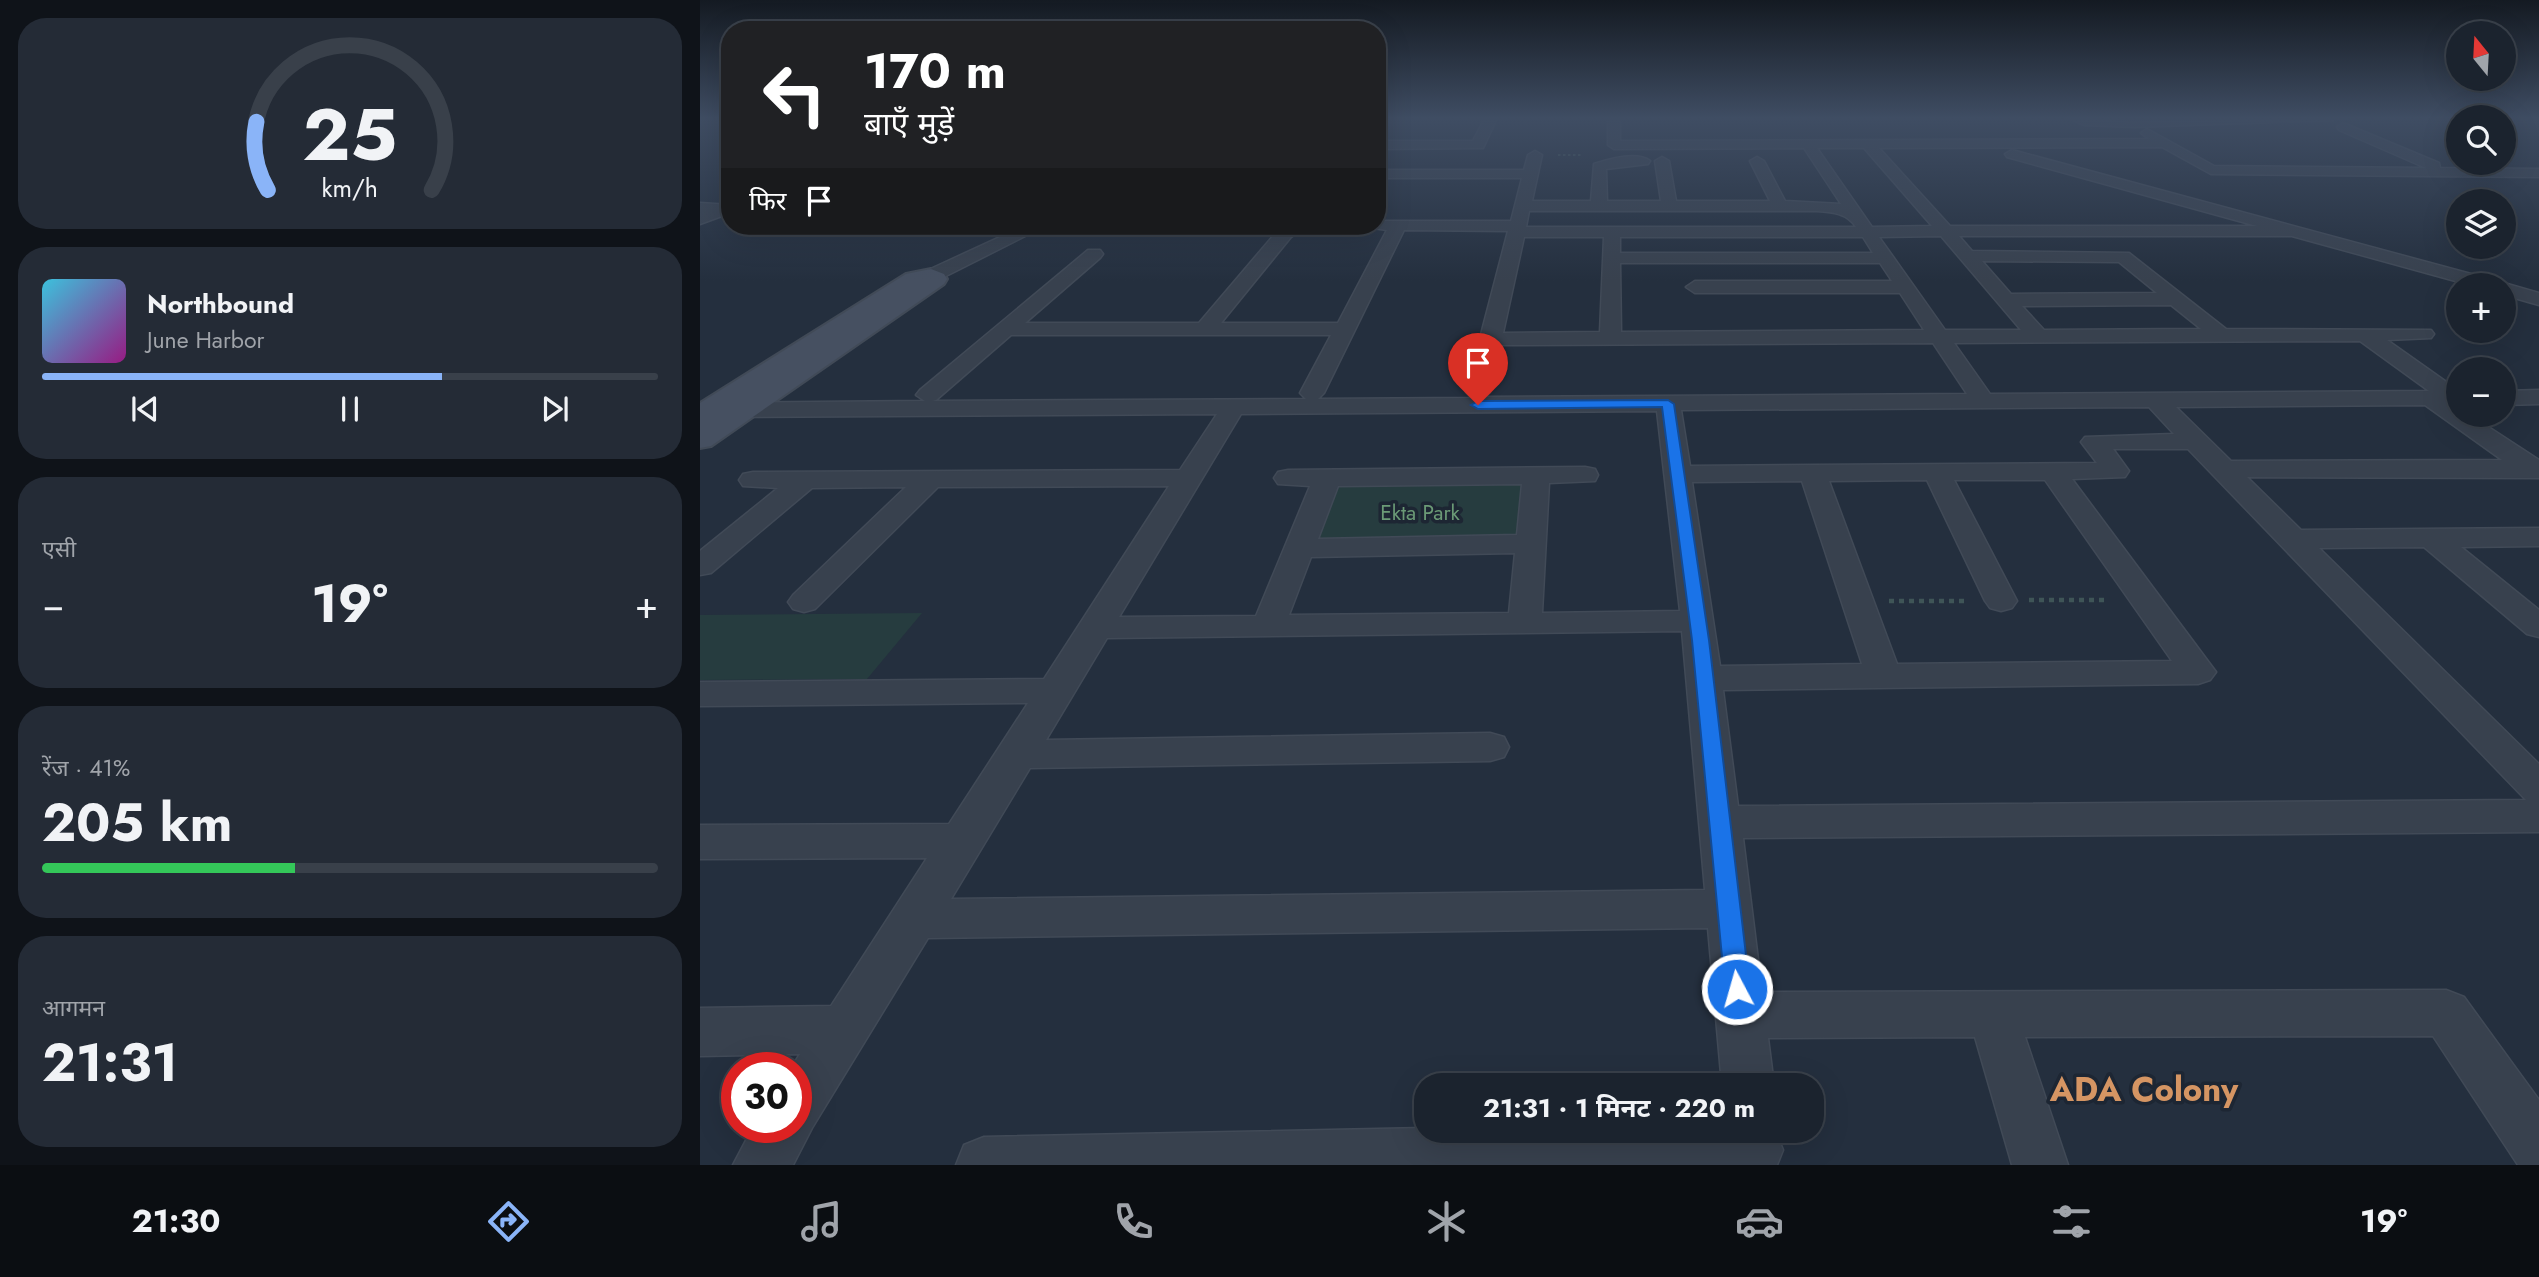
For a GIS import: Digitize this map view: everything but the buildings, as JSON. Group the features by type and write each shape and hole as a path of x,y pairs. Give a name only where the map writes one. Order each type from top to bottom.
{"street":[{"path":"1478,392 1529,172"},
{"path":"1598,206 1599,172"},
{"path":"1668,206 1669,172"},
{"path":"1763,172 1780,206"},
{"path":"1825,172 1979,395"},
{"path":"1890,172 2038,336"},
{"path":"2076,172 2447,273"},
{"path":"2516,173 2539,173"},
{"path":"1386,174 1461,174 1523,191 1598,206 1832,207 1862,224"},
{"path":"700,202 721,196"},
{"path":"700,208 721,209"},
{"path":"700,219 721,211"},
{"path":"1386,225 1612,232 1862,224 1946,232 2295,231"},
{"path":"1312,393 1398,225"},
{"path":"1610,338 1612,232"},
{"path":"931,276 1018,235"},
{"path":"1205,329 1288,235"},
{"path":"928,395 1009,329 1094,254"},
{"path":"1968,256 2123,257 2221,335"},
{"path":"1612,258 1885,258"},
{"path":"1690,258 1705,337"},
{"path":"700,439 747,401 936,279 931,276"},
{"path":"1695,287 1906,287"},
{"path":"1821,287 1844,337"},
{"path":"2516,292 2539,299"},
{"path":"2006,300 2175,299"},
{"path":"1009,329 1345,330"},
{"path":"2364,334 2442,390 2536,470"},
{"path":"1490,339 2424,334"},
{"path":"2516,386 2539,386"},
{"path":"747,401 1233,407 1668,404 1979,395 2155,400 2442,390"},
{"path":"702,408 747,401 928,395 1478,392 1979,395 2442,390"},
{"path":"2516,398 2539,397"},
{"path":"2155,400 2539,789"},
{"path":"1668,404 1698,621 1747,1073"},
{"path":"812,1083 1233,407"},
{"path":"1678,474 2116,471 2094,442 2196,441"},
{"path":"2223,469 2536,470"},
{"path":"1936,472 2001,601"},
{"path":"1704,678 2198,672 2053,472"},
{"path":"1813,473 1883,675"},
{"path":"1525,622 1536,475"},
{"path":"1288,478 1585,475"},
{"path":"753,481 1189,478"},
{"path":"1268,626 1327,478"},
{"path":"804,602 931,479"},
{"path":"700,566 806,480"},
{"path":"2292,539 2539,537"},
{"path":"2432,538 2538,624"},
{"path":"1299,548 1531,544"},
{"path":"1095,628 1698,621"},
{"path":"700,694 1056,691"},
{"path":"1017,754 1490,747"},
{"path":"1720,822 2539,817"},
{"path":"700,842 963,841"},
{"path":"914,919 1729,909"},
{"path":"1740,1015 2446,1013 2539,1147"},
{"path":"1993,1015 2039,1165"},
{"path":"700,1032 846,1029"},
{"path":"761,1165 775,1143"},
{"path":"984,1165 1755,1148"}],"green space":[{"name":"Ekta Park","path":"1526,481 1519,541 1314,544 1338,483"},
{"path":"922,613 867,679 700,680 700,615"}],"district":[{"name":"ADA Colony","path":"2144,1089"}],"route":[{"path":"1478,405 1668,404 1700,640 1737,989"}]}
